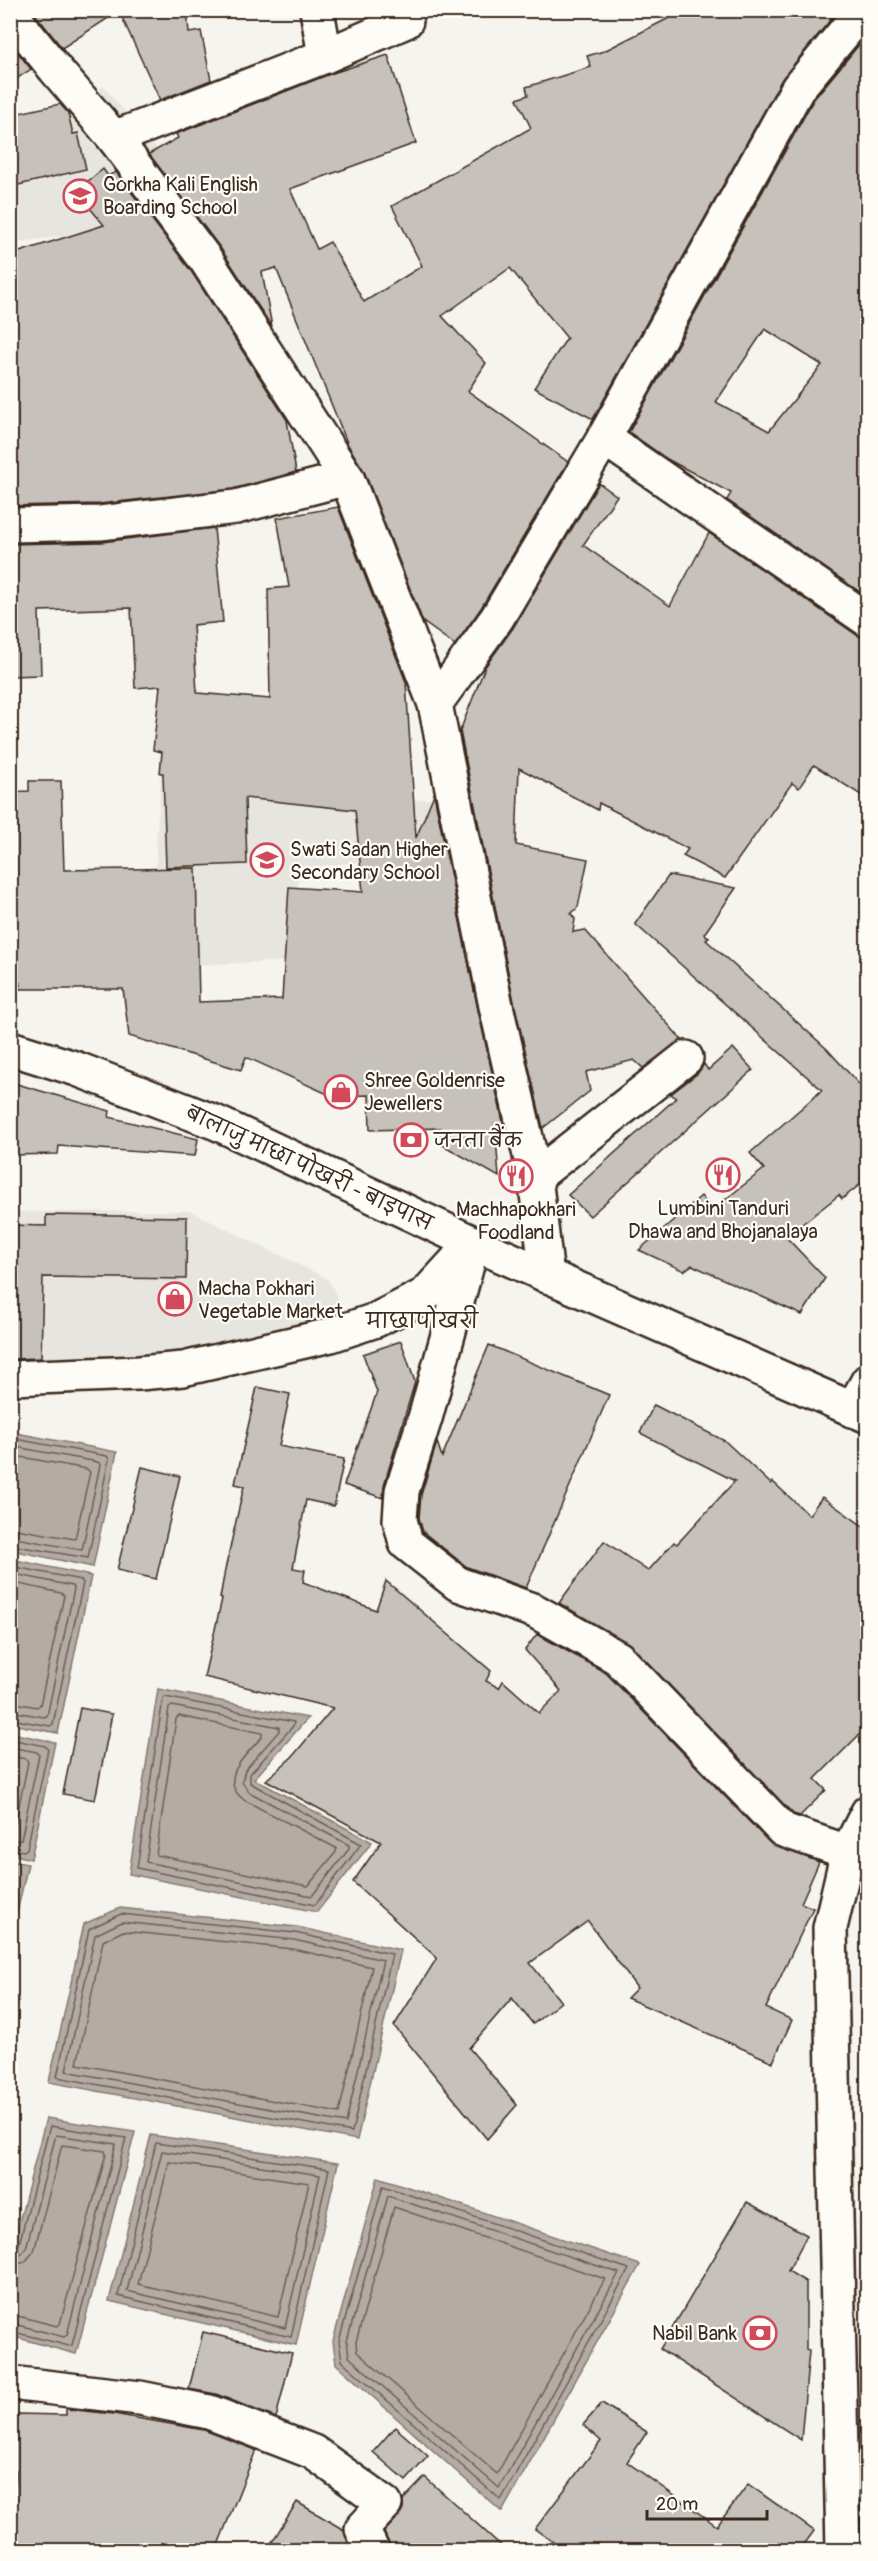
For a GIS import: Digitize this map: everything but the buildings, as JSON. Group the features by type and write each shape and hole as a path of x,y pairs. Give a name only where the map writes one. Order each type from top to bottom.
{"street":[{"path":"317,10 325,56"},
{"path":"114,138 325,56 406,21 406,10"},
{"path":"435,704 497,618 604,438 798,88 863,10"},
{"path":"10,13 114,138 206,260 347,478 435,704 496,1006 535,1177 547,1276"},
{"path":"604,438 867,620"},
{"path":"10,525 100,523 236,507 347,478"},
{"name":"बालाजु माछा पोखरी - बाइपास","path":"10,1048 77,1069 217,1124 473,1243 860,1413"},
{"path":"535,1177 686,1058"},
{"path":"10,1378 183,1369 332,1335 376,1320 425,1295 473,1243"},
{"path":"473,1243 426,1415 402,1491 400,1520 406,1543 458,1584 535,1611 618,1658 783,1830 858,1855"},
{"path":"860,1413 867,1381"},
{"path":"843,2550 830,1928 858,1855 867,1812"},
{"path":"10,2383 140,2398 209,2412 313,2452 385,2504 362,2529 372,2550"}],"shaded area":[{"name":"Gorkha Kali English Boarding School","path":"103,86 170,164 128,228 11,243 11,115 38,116 86,102"},
{"name":"Swati Sadan Higher Secondary School","path":"162,759 353,805 447,798 459,851 298,869 296,961 158,966 156,846"},
{"name":"Macha Pokhari Vegetable Market","path":"190,1211 328,1279 349,1320 158,1361 11,1365 10,1212"}],"water":[{"path":"11,1432 117,1452 93,1567 11,1550"},
{"path":"11,1559 91,1576 58,1733 11,1724"},
{"path":"158,1689 308,1718 254,1779 372,1842 317,1912 129,1874"},
{"path":"11,1733 55,1742 31,1859 11,1854"},
{"path":"10,1861 28,1864 11,1939"},
{"path":"120,1908 297,1927 401,1950 357,2140 49,2082 84,1924"},
{"path":"46,2118 135,2132 76,2354 11,2336 11,2254"},
{"path":"151,2135 338,2163 296,2345 109,2301"},
{"path":"378,2177 640,2265 502,2512 336,2364 333,2341"}],"place":[{"name":"Gorkha Kali English Boarding School","path":"80,196"},
{"name":"Swati Sadan Higher Secondary School","path":"267,860"},
{"name":"Shree Goldenrise Jewellers","path":"341,1092"},
{"name":"जनता बैंक","path":"411,1140"},
{"name":"Lumbini Tanduri Dhawa and Bhojanalaya","path":"723,1175"},
{"name":"Machhapokhari Foodland","path":"516,1176"},
{"name":"Macha Pokhari Vegetable Market","path":"175,1299"},
{"name":"Nabil Bank","path":"760,2333"}],"district":[{"name":"माछापोखरी","path":"422,1321"}]}
